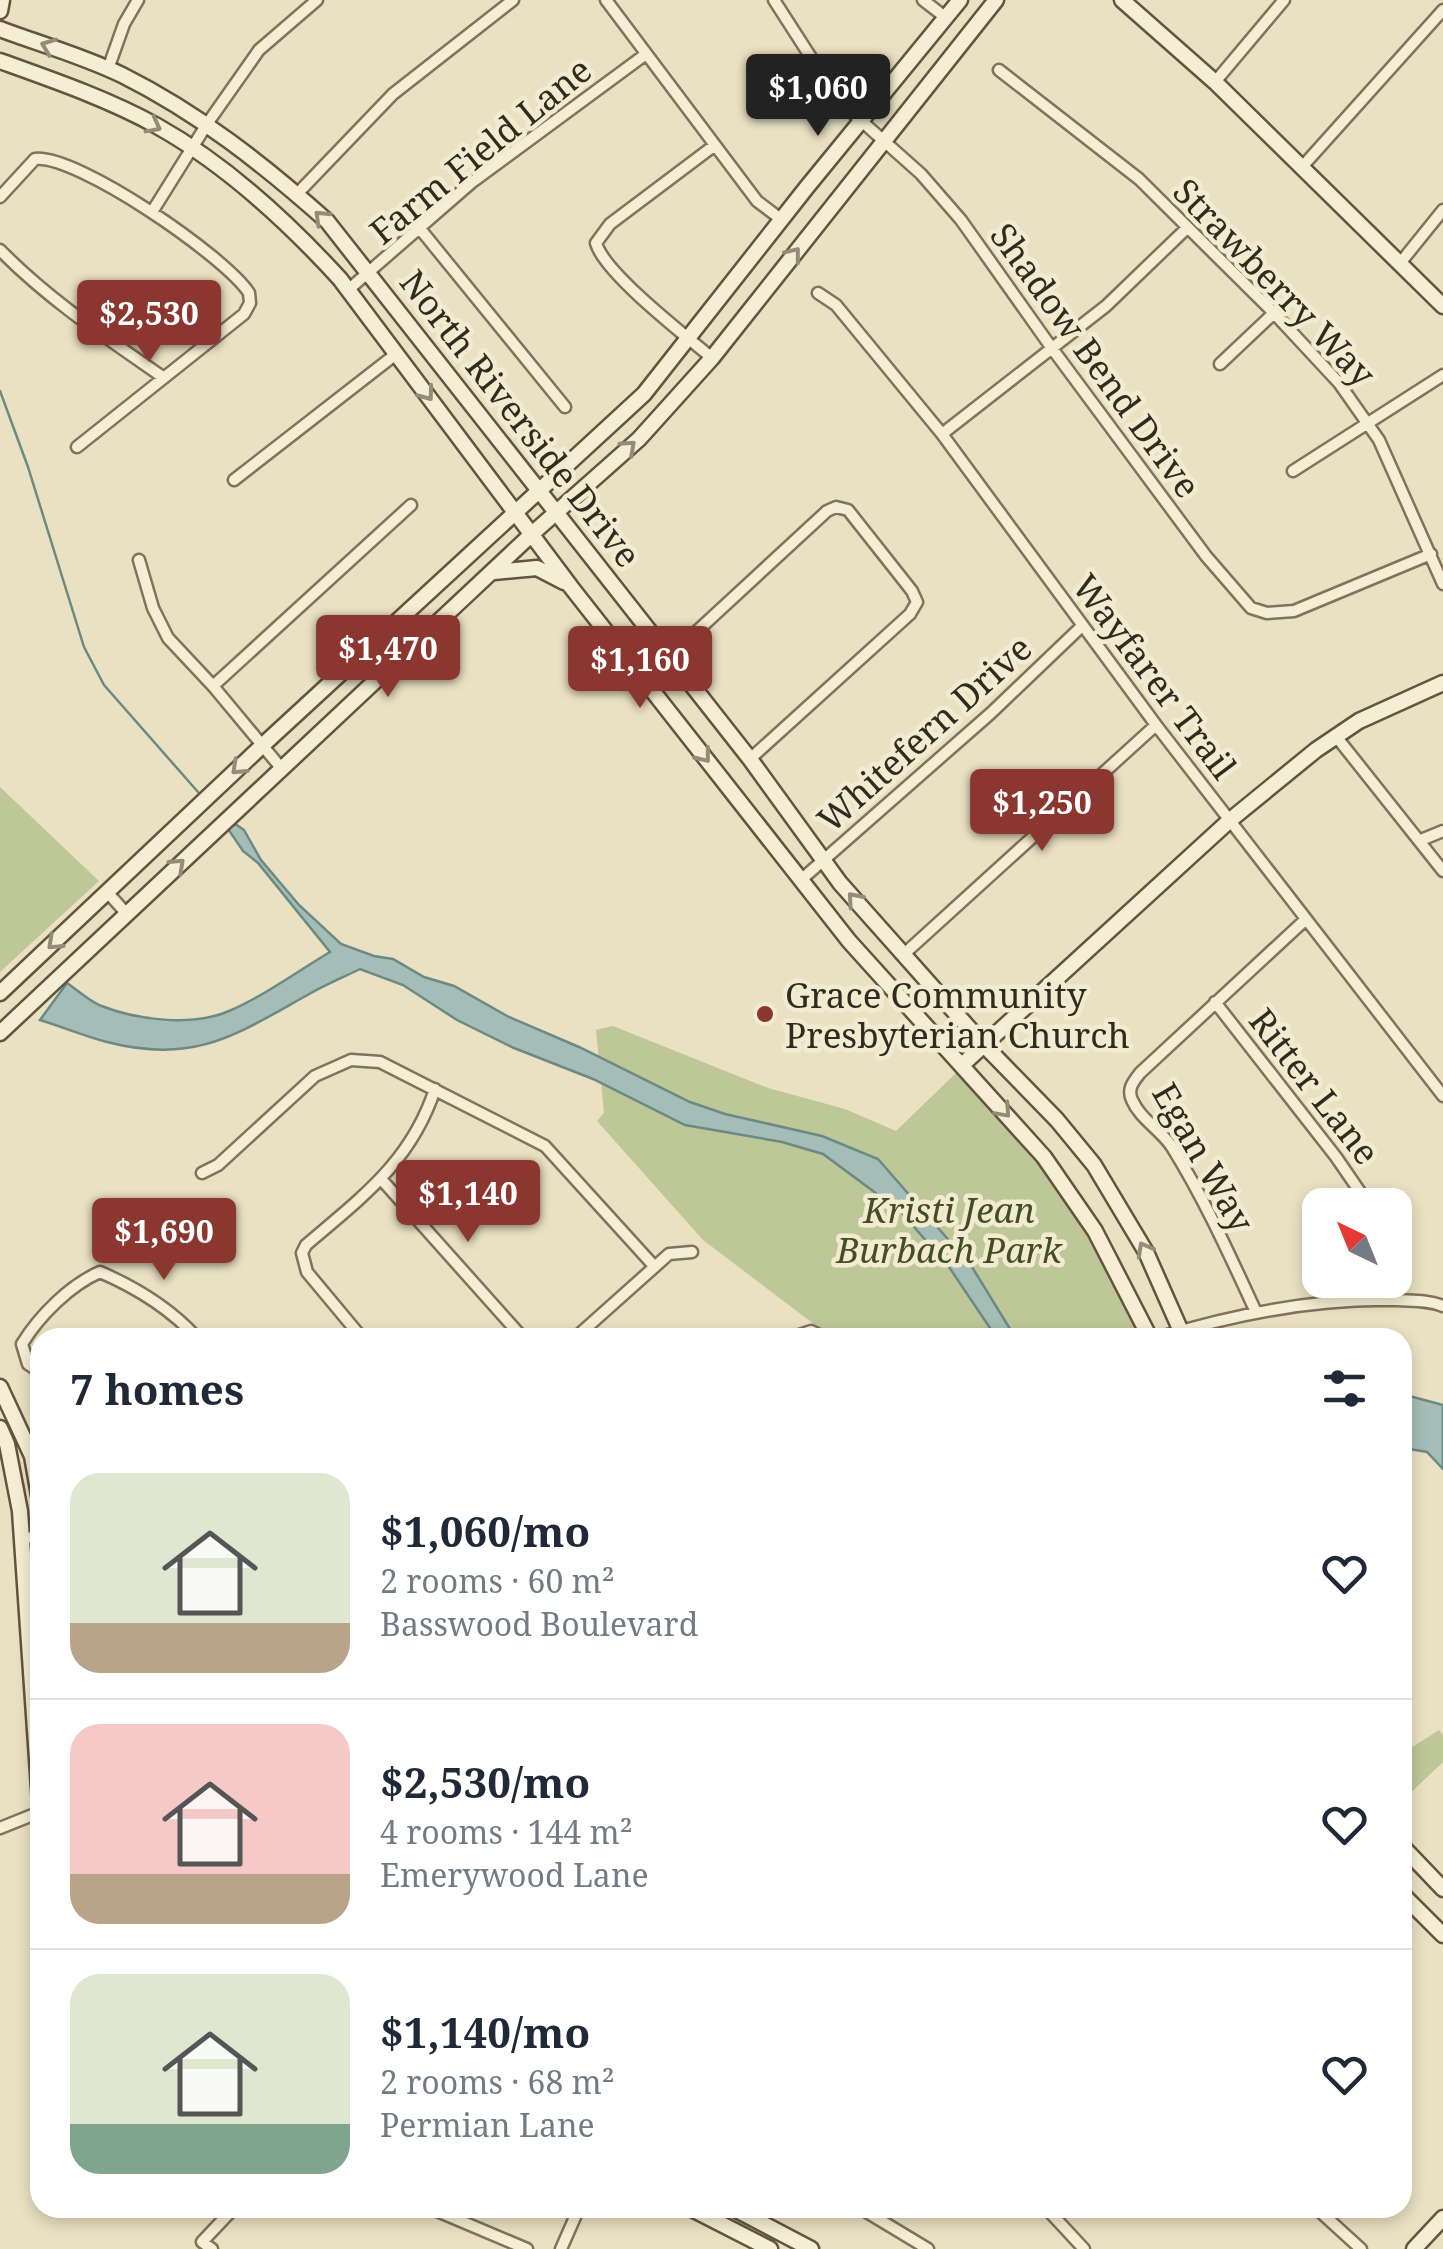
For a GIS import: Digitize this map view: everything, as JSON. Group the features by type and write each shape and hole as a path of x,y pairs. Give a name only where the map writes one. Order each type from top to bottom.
{"main road":[{"path":"0,11 2,0"},
{"path":"0,993 644,394 960,0"},
{"path":"0,1034 533,533 640,438 712,358 996,0"},
{"path":"1122,0 1215,82 1443,306"},
{"name":"North Riverside Drive","path":"0,29 108,69 206,124 326,221 750,759 824,861 902,954 1057,1120 1094,1166 1146,1252 1181,1328"},
{"name":"North Riverside Drive","path":"0,61 155,125 192,148 305,241 348,290 571,587 849,941 1010,1116 1072,1194 1149,1328"},
{"path":"493,572 538,568 571,587"},
{"path":"962,1065 1229,821 1335,736 1377,711 1443,683"},
{"path":"0,1386 30,1452"},
{"path":"0,1428 7,1444 20,1511 30,1664"},
{"path":"1412,1856 1443,1889"},
{"path":"1412,1904 1443,1933"},
{"path":"723,2218 770,2249"},
{"path":"751,2218 811,2249"},
{"path":"1414,2249 1443,2218"}],"street":[{"path":"108,69 124,24 138,0"},
{"path":"152,212 258,50 317,0"},
{"path":"297,194 393,94 513,0"},
{"path":"606,0 758,201 782,220"},
{"name":"Shadow Bend Drive","path":"774,0 838,101 921,174 961,220 1206,556 1252,608 1267,614 1294,612 1431,554"},
{"path":"923,0 945,17"},
{"path":"1215,82 1284,0"},
{"path":"1302,167 1443,10"},
{"name":"Farm Field Lane","path":"348,290 471,183 646,54"},
{"name":"Strawberry Way","path":"999,70 1139,179 1274,312 1339,383 1369,423 1443,584"},
{"path":"712,358 627,284 598,251 596,243 610,224 715,145"},
{"path":"0,197 35,159 58,161 152,212 244,285 250,299 244,314 78,446"},
{"path":"1401,262 1443,210"},
{"path":"942,434 1106,306 1187,228"},
{"path":"420,230 564,407"},
{"path":"0,250 75,316 164,378"},
{"name":"Wayfarer Trail","path":"818,293 836,304 942,434 1229,821 1443,1096"},
{"path":"1220,364 1274,312"},
{"path":"234,480 396,354"},
{"path":"1293,471 1443,374"},
{"path":"213,686 412,506"},
{"path":"669,657 831,508 843,506 848,510 891,564 916,597 914,608 750,759"},
{"path":"139,560 153,608 168,638 282,769"},
{"name":"Whitefern Drive","path":"802,879 1082,626"},
{"path":"902,954 1156,724"},
{"path":"1335,736 1443,870"},
{"path":"1421,840 1443,831"},
{"path":"108,893 126,913"},
{"name":"Egan Way","path":"1256,1312 1200,1194 1169,1143 1135,1106 1130,1096 1131,1085 1305,920"},
{"name":"Ritter Lane","path":"1215,1002 1357,1188"},
{"path":"202,1172 218,1165 292,1094 334,1065 351,1060 380,1062 526,1134 554,1153 654,1266"},
{"path":"354,1328 307,1272 302,1253 382,1180 413,1142 436,1089"},
{"path":"382,1180 514,1328"},
{"path":"586,1328 674,1251 692,1252"},
{"path":"33,1328 84,1280 100,1272 131,1285 186,1328"},
{"path":"1200,1328 1256,1312 1384,1300 1443,1306"},
{"path":"30,1331 22,1344 30,1365"},
{"path":"21,1538 30,1538"},
{"path":"0,1828 30,1816"},
{"path":"207,2246 227,2218"},
{"path":"454,2218 528,2249"},
{"path":"562,2249 575,2218"},
{"path":"877,2218 928,2249"},
{"path":"1055,2218 1084,2249"},
{"path":"1327,2218 1361,2249"}],"green space":[{"path":"0,787 99,881 0,972"},
{"name":"Kristi Jean Burbach Park","path":"613,1026 768,1088 845,1109 896,1131 957,1072 1025,1147 1062,1195 1136,1328 819,1328 703,1240 597,1121 604,1113 596,1030"},
{"path":"1439,1730 1443,1735 1443,1762 1412,1791 1412,1747"}],"water":[{"path":"234,823 244,830 261,860 299,905 341,944 393,959 424,977 454,986 509,1017 690,1102 822,1136 878,1159 972,1267 1009,1328 990,1328 949,1267 900,1211 823,1154 782,1142 685,1125 593,1079 514,1048 457,1020 403,985 360,969 237,1033 191,1047 138,1048 98,1040 40,1020 67,983 99,1005 130,1015 164,1020 214,1016 255,998 330,952 228,829"},
{"path":"1412,1397 1443,1405 1443,1469 1427,1452 1412,1450"}],"waterway":[{"path":"0,391 84,647 104,685 198,792"}],"place":[{"name":"Grace Community Presbyterian Church","path":"765,1014"}]}
